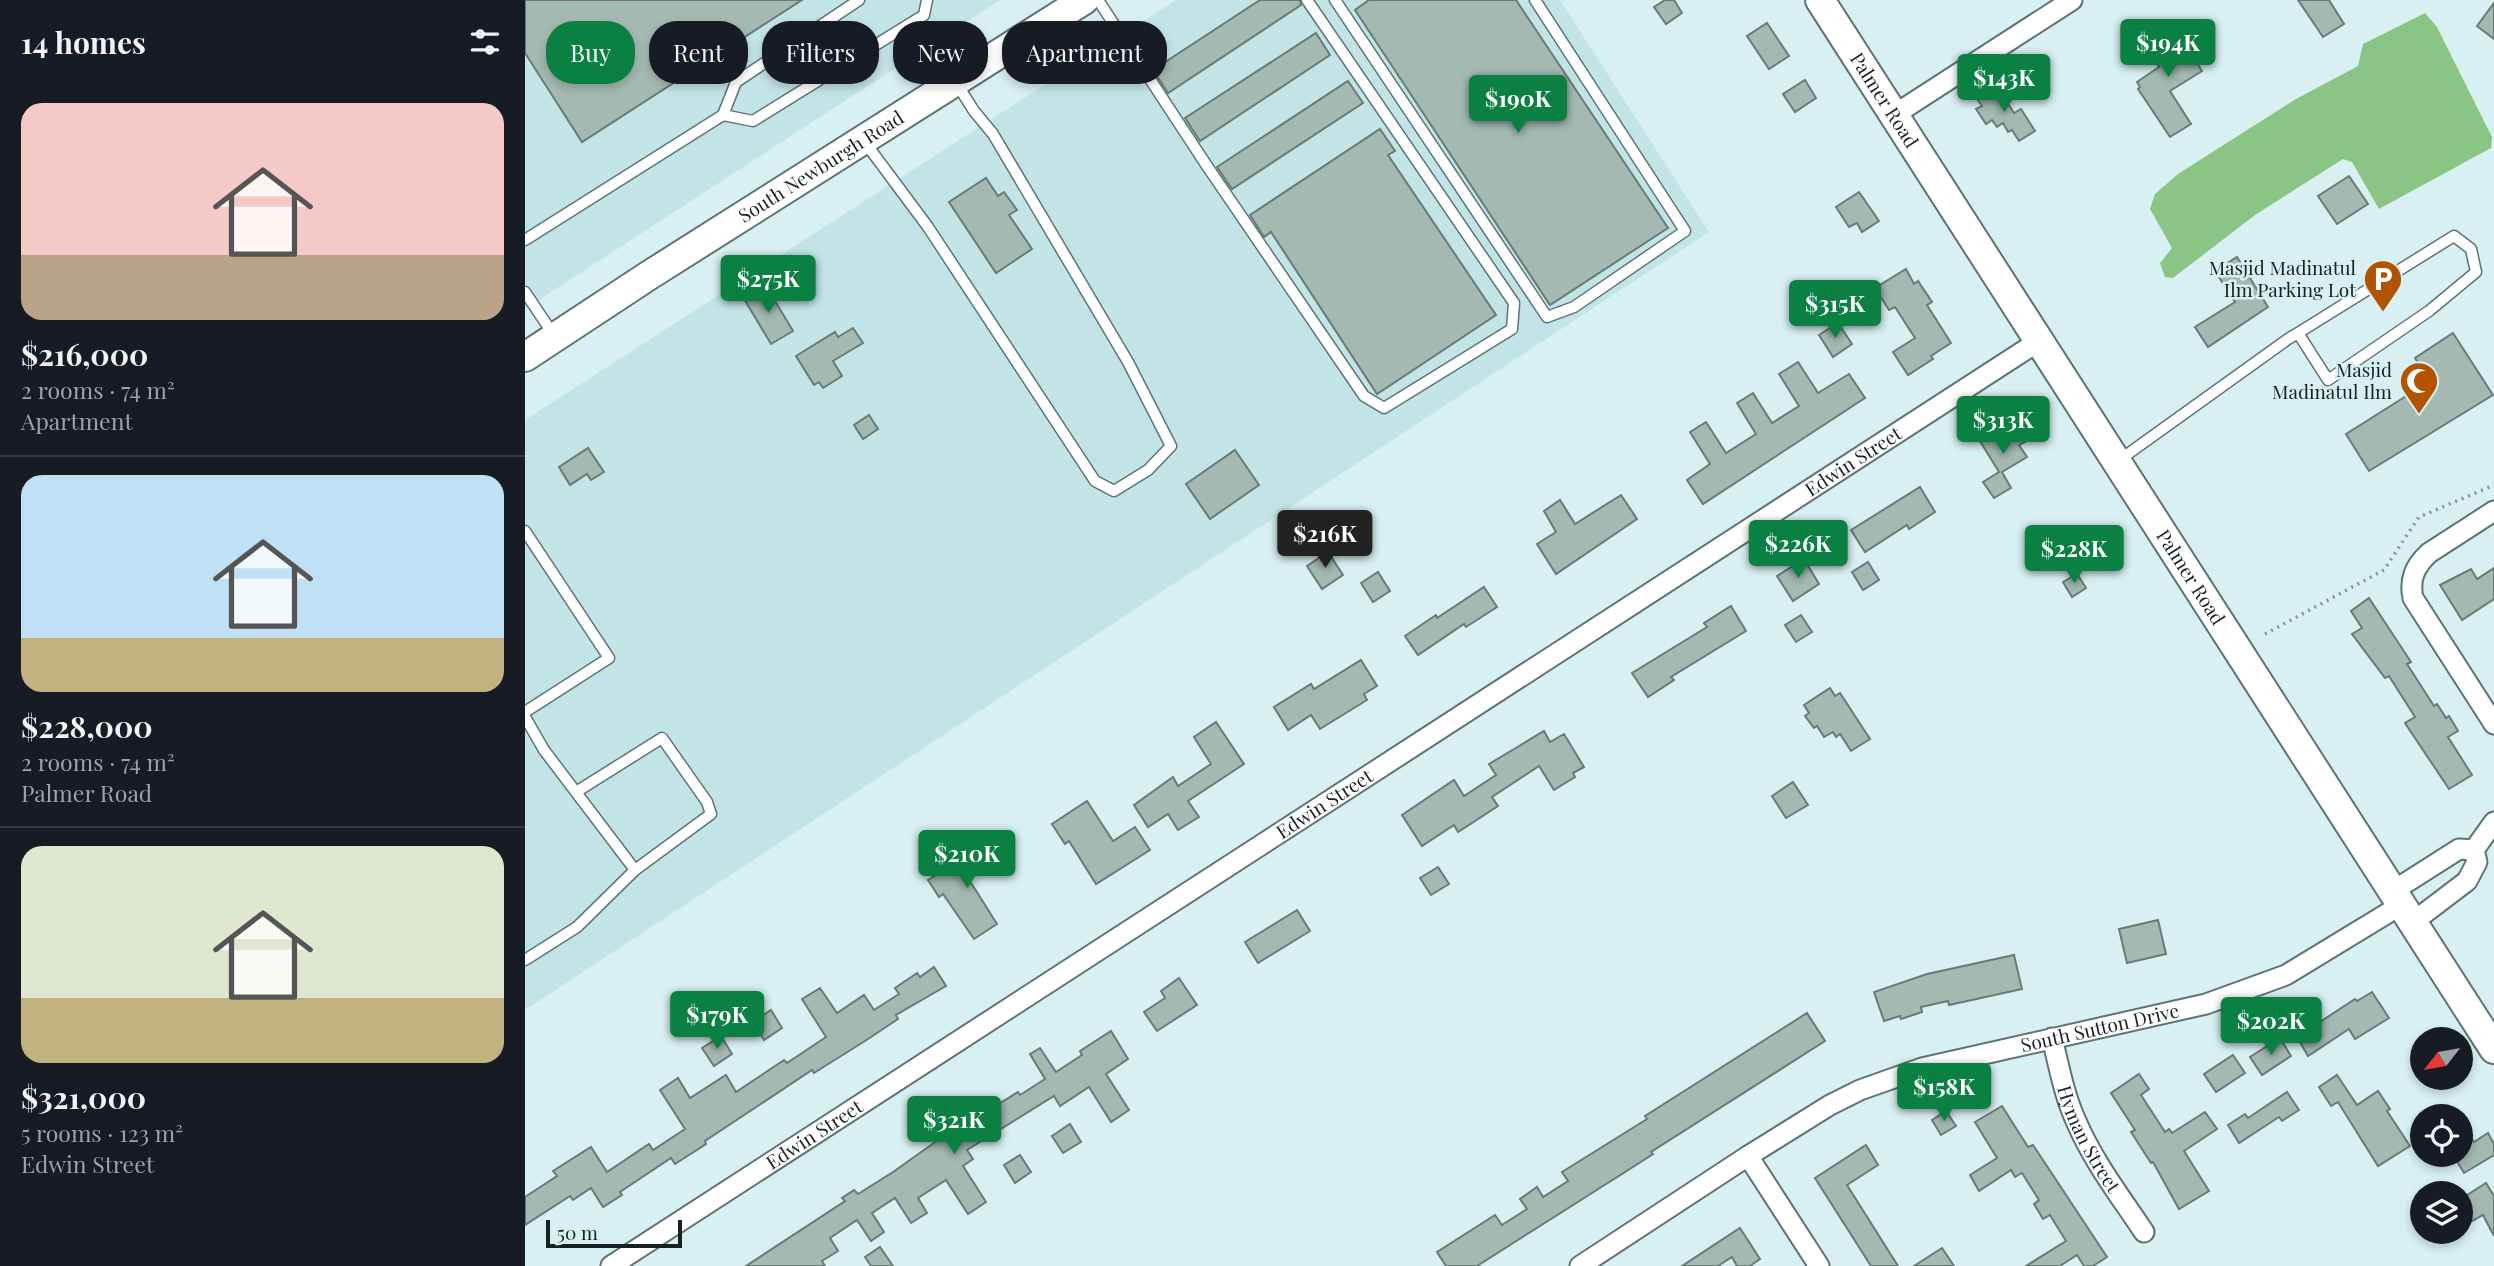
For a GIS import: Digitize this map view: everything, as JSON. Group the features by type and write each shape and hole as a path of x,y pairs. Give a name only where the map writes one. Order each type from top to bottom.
{"street":[{"name":"South Newburgh Road","path":"988,58 1056,12 1084,0"},
{"name":"Palmer Road","path":"1820,0 2494,1049"},
{"path":"1894,115 2072,0"},
{"name":"South Newburgh Road","path":"525,357 950,84"},
{"name":"Edwin Street","path":"611,1266 2039,341"},
{"path":"2494,511 2420,561 2411,579 2411,590 2413,598 2494,723"},
{"path":"2402,906 2467,881 2477,862 2474,850 2494,822"},
{"path":"2402,906 2459,849 2474,850"},
{"name":"South Sutton Drive","path":"1580,1266 1748,1156 1830,1105 1860,1090 1922,1068 2206,1004 2261,986 2315,959 2402,906"},
{"name":"Hyman Street","path":"2052,1038 2069,1105 2077,1123 2090,1150 2144,1232"},
{"path":"1748,1156 1819,1266"}],"lane":[{"path":"525,240 723,116 736,82 859,0"},
{"path":"723,116 753,121 924,15 927,0"},
{"path":"1098,0 1364,396 1384,408 1512,329 1514,303 1307,0"},
{"path":"1335,0 1547,317 1574,307 1685,231 1535,0"},
{"path":"863,139 928,227 1095,481 1115,491 1149,470 1171,446 1100,314 993,134 957,84"},
{"path":"2116,463 2298,333 2454,236 2471,249 2476,272 2429,311 2328,380 2298,333"},
{"path":"525,292 556,337"},
{"path":"525,531 609,658 525,715 544,750 635,870"},
{"path":"525,960 577,927 635,870 711,814 707,802 662,738 576,792"}],"path":[{"path":"2265,634 2384,570 2419,517 2494,485"}],"shaded area":[{"path":"525,0 1000,0 968,21 893,21 893,70 879,79 879,21 762,21 762,84 871,84 525,309"},
{"path":"1176,0 1560,0 1709,232 525,1010 525,420 1046,84 1167,84 1167,21 1143,21"}],"green space":[{"path":"2425,13 2437,27 2492,137 2491,148 2379,209 2352,162 2343,159 2255,215 2173,278 2165,277 2160,263 2172,248 2150,209 2155,194 2178,174 2296,99 2358,66 2363,44"}],"building":[{"path":"525,0 802,0 769,21 762,21 762,26 748,35 748,21 649,21 649,84 672,84 582,142 525,53"},
{"path":"1260,0 1300,0 1301,5 1168,93 1162,84 1167,84 1167,61"},
{"path":"1369,0 1516,0 1668,228 1550,305 1355,10"},
{"path":"1665,0 1674,0 1682,13 1666,24 1654,7"},
{"path":"2298,0 2329,0 2344,24 2323,37"},
{"path":"2494,3 2494,39 2477,26"},
{"path":"1767,23 1789,56 1769,69 1747,36"},
{"path":"2173,26 2202,71 2170,91 2191,124 2170,137 2138,89 2140,87 2137,82 2159,67 2144,45"},
{"path":"1316,33 1330,55 1200,141 1185,118"},
{"path":"1805,80 1816,98 1795,112 1783,94"},
{"path":"1348,81 1363,103 1232,189 1217,167"},
{"path":"1997,87 2014,113 2021,109 2035,131 2019,141 2012,130 2008,132 2003,123 1997,127 1992,120 1986,124 1976,109 1982,106 1977,99"},
{"path":"1380,129 1395,151 1388,155 1496,315 1377,394 1271,232 1264,237 1250,215"},
{"path":"2349,176 2368,204 2337,224 2318,196"},
{"path":"986,178 998,196 1004,192 1017,210 1009,215 1032,249 996,273 949,202"},
{"path":"1859,192 1879,221 1862,232 1857,223 1849,227 1836,207"},
{"path":"2237,257 2268,307 2208,347 2195,327 2235,302 2215,271"},
{"path":"1906,269 1914,284 1918,281 1932,302 1927,305 1951,343 1908,375 1893,352 1915,338 1895,307 1889,310 1875,288"},
{"path":"759,287 764,294 769,291 793,331 771,344 743,297"},
{"path":"1838,323 1852,344 1833,357 1819,335"},
{"path":"853,328 863,343 833,361 842,376 823,388 819,382 814,385 796,356 835,332 838,337"},
{"name":"Masjid Madinatul Ilm","path":"2453,333 2493,395 2369,471 2346,434 2430,381 2415,358"},
{"path":"1798,362 1818,393 1849,374 1865,398 1703,504 1687,480 1710,464 1690,432 1706,422 1726,453 1756,434 1737,403 1753,393 1772,423 1799,406 1779,374"},
{"path":"869,415 878,429 863,439 854,425"},
{"path":"2013,423 2025,442 2019,445 2027,457 2002,472 2011,488 1994,498 1983,482 1999,472 1980,441"},
{"path":"588,448 604,472 591,480 587,474 570,485 559,467"},
{"path":"1235,450 1259,485 1210,519 1186,484"},
{"path":"1920,487 1935,512 1909,529 1907,525 1865,552 1851,530"},
{"path":"1621,495 1637,519 1556,574 1537,544 1556,532 1544,511 1560,500 1575,524"},
{"path":"2085,531 2097,549 2076,565 2062,543"},
{"path":"1328,552 1343,575 1322,589 1307,566"},
{"path":"1804,559 1819,584 1793,601 1777,576"},
{"path":"1868,562 1879,580 1863,590 1852,572"},
{"path":"2494,568 2494,599 2462,620 2440,585 2471,569 2477,579"},
{"path":"1378,572 1390,591 1373,602 1361,583"},
{"path":"2077,574 2086,588 2072,597 2063,582"},
{"path":"1484,587 1497,607 1466,627 1464,624 1418,655 1405,636"},
{"path":"2369,598 2411,662 2407,664 2434,706 2437,704 2446,718 2449,716 2458,731 2448,737 2472,775 2449,789 2405,723 2415,717 2389,676 2385,678 2352,634 2362,628 2351,611"},
{"path":"1731,606 1746,631 1671,677 1674,680 1648,697 1632,673 1707,627 1704,623"},
{"path":"1801,615 1812,632 1796,642 1785,625"},
{"path":"1361,660 1377,686 1364,694 1367,700 1320,729 1311,715 1288,730 1274,707 1311,684 1314,689"},
{"path":"1830,688 1835,696 1840,693 1870,739 1851,751 1840,734 1836,737 1833,732 1824,737 1817,726 1814,728 1805,716 1809,713 1804,705"},
{"path":"1216,722 1244,764 1188,801 1199,817 1178,830 1168,814 1148,827 1134,805 1173,777 1178,786 1211,764 1194,737"},
{"path":"1544,731 1550,742 1564,734 1584,767 1573,773 1575,777 1554,790 1539,766 1492,797 1498,806 1458,832 1454,825 1422,846 1402,815 1454,780 1464,796 1496,775 1489,764"},
{"path":"1793,782 1808,805 1786,818 1772,796"},
{"path":"1087,801 1113,841 1135,827 1150,850 1096,884 1069,841 1065,844 1052,824"},
{"path":"986,843 997,860 968,878 997,924 974,939 943,894 939,897 928,880"},
{"path":"1438,867 1449,884 1431,895 1420,878"},
{"path":"1297,910 1310,931 1258,963 1245,942"},
{"path":"2158,920 2166,954 2127,963 2119,929"},
{"path":"2014,955 2022,989 1949,1005 1948,1001 1921,1007 1922,1012 1884,1021 1874,992 1927,974"},
{"path":"934,967 946,986 896,1015 898,1019 814,1073 812,1070 675,1164 671,1158 620,1192 622,1195 603,1207 591,1188 573,1200 570,1196 525,1225 525,1197 557,1176 553,1171 591,1147 607,1172 649,1144 653,1150 685,1129 660,1090 678,1078 690,1098 726,1075 736,1092 784,1060 787,1063 826,1037 802,999 820,988 837,1013 864,995 874,1010 899,994 895,988 917,973 920,977"},
{"path":"1179,978 1197,1005 1157,1031 1144,1012 1165,998 1161,991"},
{"path":"2372,992 2389,1018 2355,1039 2349,1029 2308,1056 2297,1037 2355,999 2357,1001"},
{"path":"771,1010 782,1028 764,1040 753,1022"},
{"path":"1807,1013 1825,1041 1477,1266 1446,1266 1437,1252 1495,1215 1502,1225 1527,1209 1520,1199 1537,1187 1543,1197 1568,1181 1562,1172"},
{"path":"1111,1031 1128,1059 1106,1074 1129,1110 1111,1122 1089,1087 1060,1106 1054,1096 967,1150 973,1159 963,1166 986,1202 968,1214 946,1180 918,1198 927,1213 911,1223 895,1198 872,1213 884,1232 871,1241 857,1220 830,1238 838,1251 822,1261 825,1266 746,1266 845,1201 842,1198 854,1190 858,1194 893,1172 938,1140 935,1135 951,1125 955,1131 1018,1092 1020,1095 1045,1079 1030,1054 1040,1048 1056,1072 1082,1055 1080,1051"},
{"path":"721,1036 732,1054 714,1066 702,1048"},
{"path":"2280,1038 2291,1056 2262,1075 2250,1057"},
{"path":"2233,1055 2245,1073 2216,1092 2204,1074"},
{"path":"2139,1074 2149,1089 2141,1095 2165,1132 2169,1129 2172,1133 2205,1112 2217,1129 2184,1151 2209,1191 2179,1209 2153,1162 2151,1163 2131,1132 2135,1130 2111,1093"},
{"path":"2337,1075 2357,1105 2378,1091 2390,1109 2387,1111 2410,1146 2378,1166 2338,1102 2331,1106 2319,1087"},
{"path":"2287,1092 2299,1110 2282,1121 2279,1117 2239,1143 2228,1125 2245,1114 2248,1118"},
{"path":"2002,1106 2028,1147 2033,1145 2107,1257 2093,1266 2084,1266 2077,1255 2060,1266 2026,1266 2066,1241 2050,1215 2043,1219 2034,1204 2039,1200 2022,1173 2015,1177 2011,1170 1979,1191 1970,1175 1997,1158 1975,1122"},
{"path":"1946,1111 1956,1126 1941,1135 1932,1120"},
{"path":"1070,1124 1081,1142 1063,1153 1052,1136"},
{"path":"2488,1133 2494,1144 2494,1155 2464,1173 2460,1167 2473,1167 2473,1140"},
{"path":"1866,1145 1878,1165 1847,1185 1898,1266 1871,1266 1815,1178"},
{"path":"1020,1155 1031,1172 1015,1183 1004,1165"},
{"path":"2486,1183 2494,1196 2494,1236 2483,1215 2473,1221 2473,1191"},
{"path":"1740,1228 1760,1259 1750,1266 1737,1266 1732,1257 1718,1266 1682,1266"},
{"path":"880,1247 893,1266 871,1266 865,1257"},
{"path":"1942,1248 1954,1266 1914,1266"}],"place":[{"name":"Masjid Madinatul Ilm Parking Lot","path":"2383,313"},
{"name":"Masjid Madinatul Ilm","path":"2419,415"}]}
